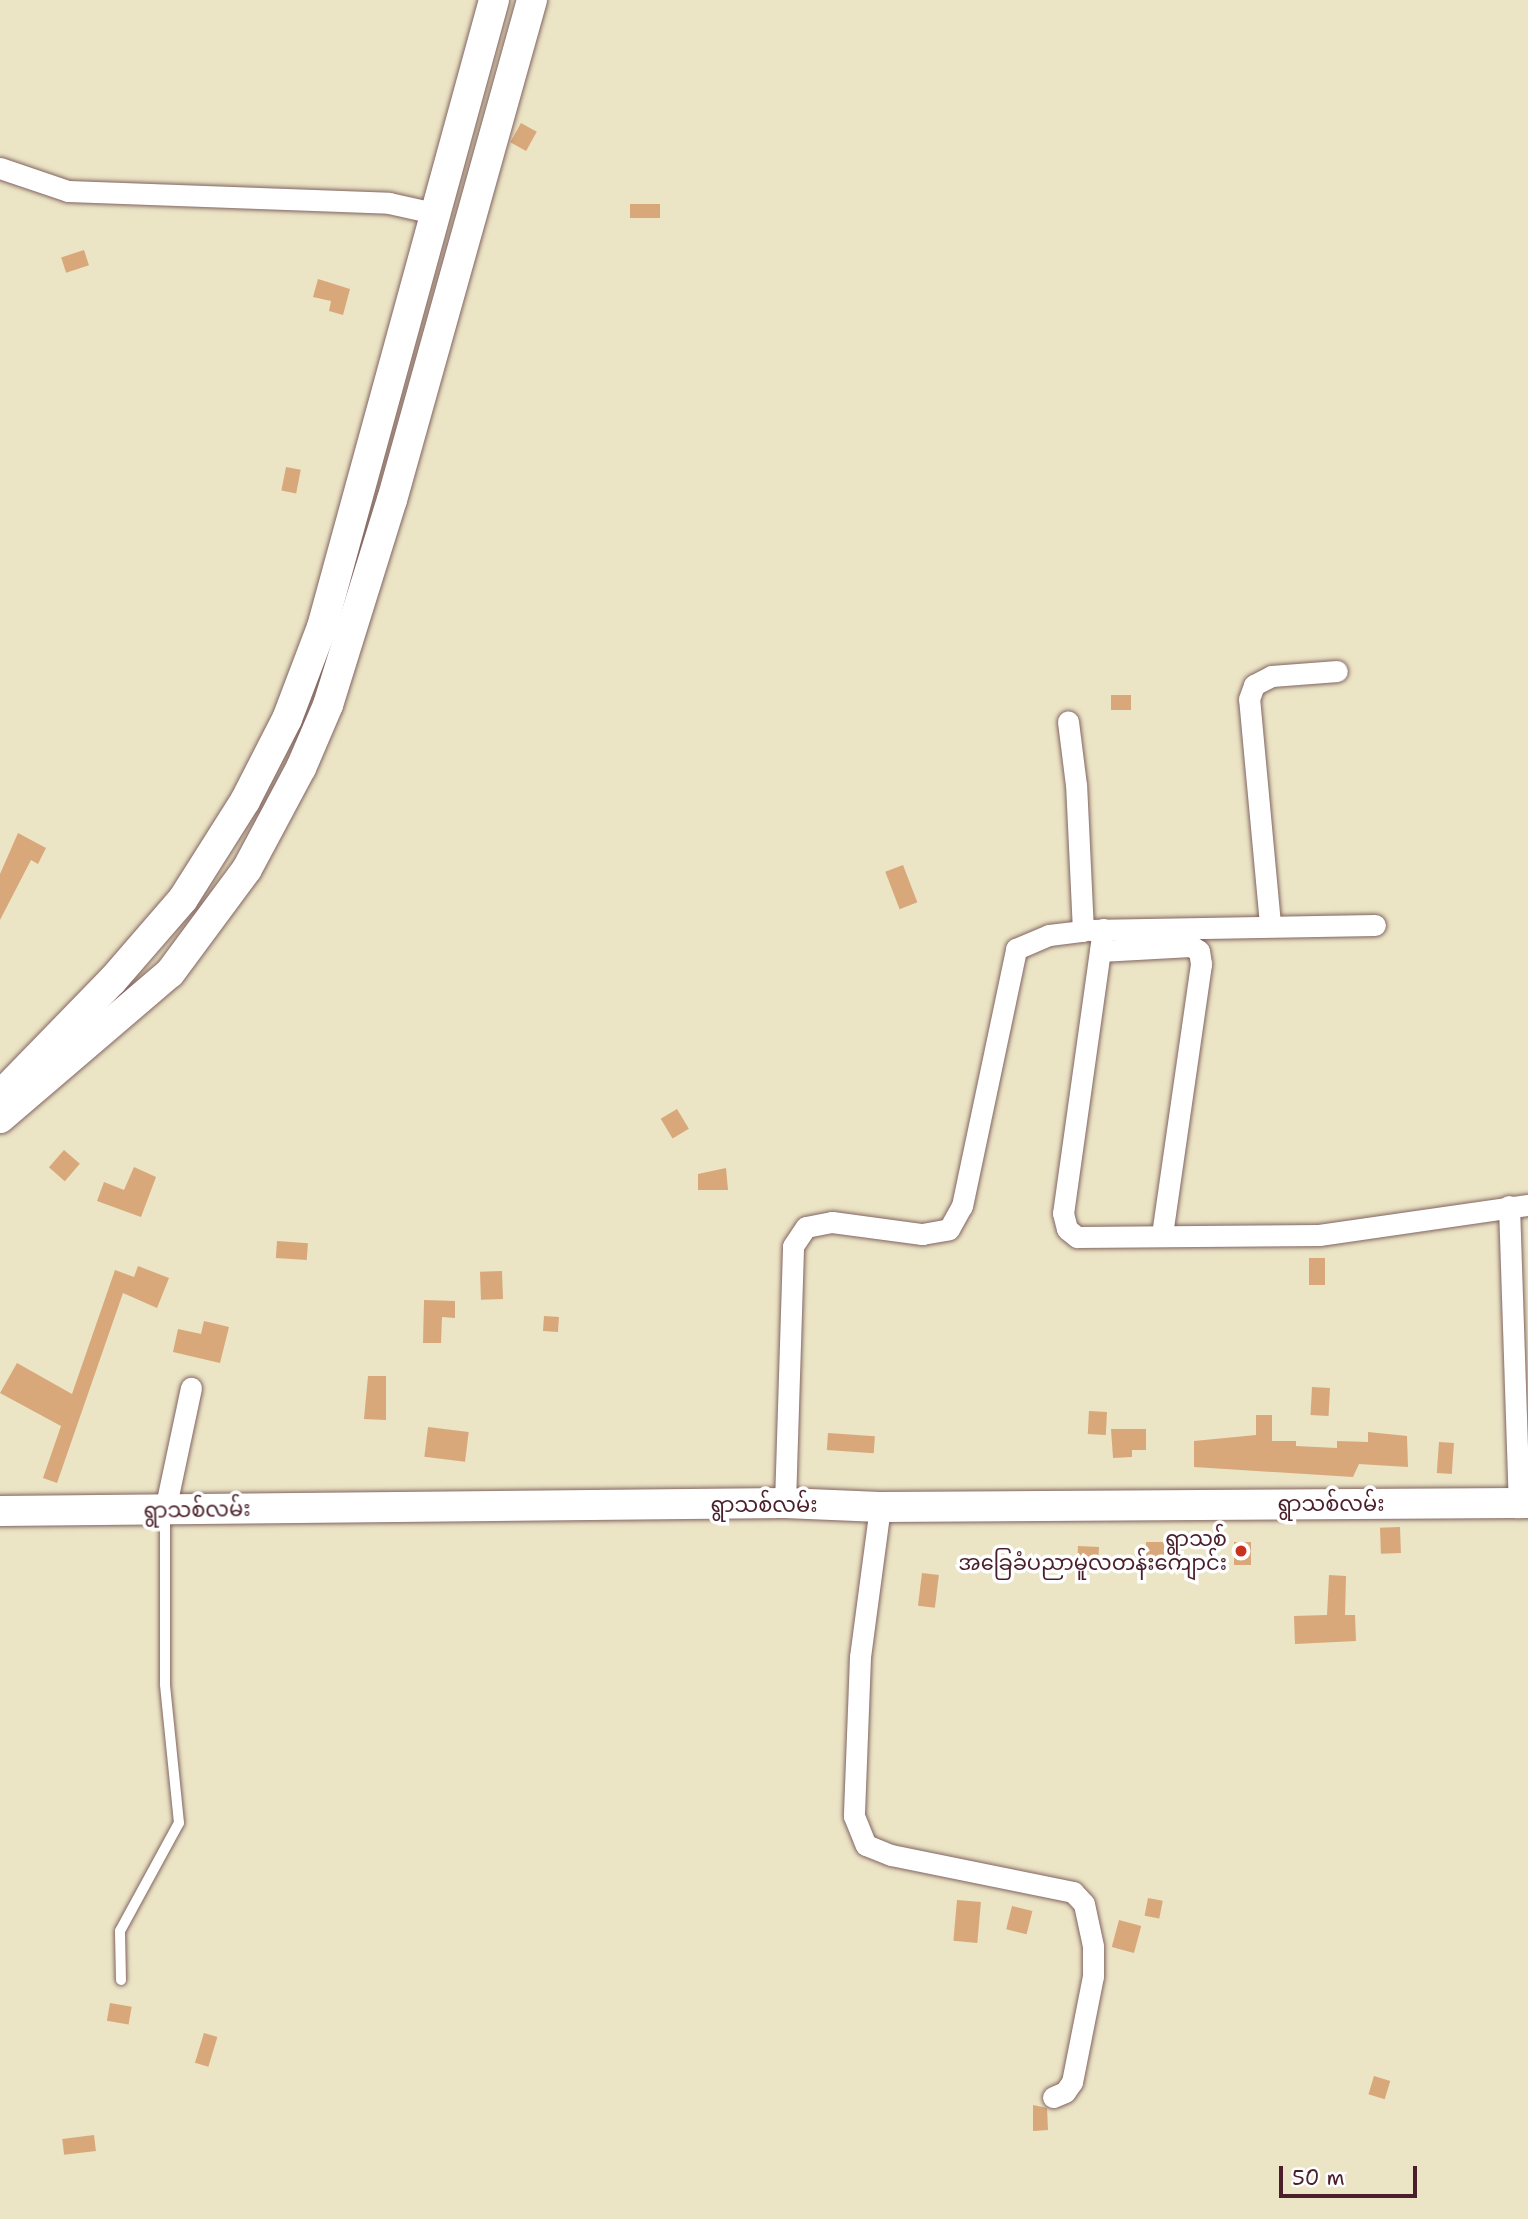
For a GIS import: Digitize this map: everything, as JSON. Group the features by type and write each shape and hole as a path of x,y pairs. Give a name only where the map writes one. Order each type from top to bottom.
{"main road":[{"path":"0,1097 112,981 183,899 245,801 288,719 323,626 494,0"},
{"path":"0,1118 170,973 247,869 302,768 328,705 392,500 532,0"},
{"name":"ရွာသစ်လမ်း","path":"0,1511 785,1503 880,1507 1523,1503"}],"street":[{"path":"0,169 68,191 389,203 434,213"},
{"path":"1270,924 1249,699 1254,685 1272,676 1337,671"},
{"path":"1068,722 1095,937 1063,1213 1067,1229 1077,1237 1319,1234 1519,1205 1523,1503"},
{"path":"1095,937 1270,924 1374,925"},
{"path":"785,1503 793,1246 806,1227 832,1222 922,1234 950,1229 962,1206 1016,949 1049,935 1191,946 1199,951 1201,964 1161,1234"},
{"path":"165,1510 191,1388"},
{"path":"880,1507 860,1657 854,1816 866,1845 891,1855 1073,1892 1084,1904 1093,1945 1093,1976 1072,2082 1065,2092 1053,2097"}],"lane":[{"path":"121,1980 120,1931 180,1823 165,1684 165,1510"}],"building":[{"path":"521,123 537,132 526,151 510,142"},
{"path":"630,204 660,204 660,218 630,218"},
{"path":"84,250 89,265 66,273 61,257"},
{"path":"318,279 350,289 343,315 329,311 331,301 313,297"},
{"path":"286,467 301,470 296,493 281,491"},
{"path":"1111,695 1131,695 1131,710 1111,710"},
{"path":"18,833 46,848 38,864 31,860 0,920 0,874"},
{"path":"903,865 917,902 900,909 885,872"},
{"path":"677,1109 689,1129 673,1139 661,1119"},
{"path":"64,1150 80,1164 65,1181 49,1167"},
{"path":"134,1167 156,1177 141,1217 97,1201 104,1182 124,1190"},
{"path":"726,1168 728,1190 698,1190 698,1174"},
{"path":"277,1241 308,1243 307,1260 276,1258"},
{"path":"1309,1258 1325,1258 1325,1285 1309,1285"},
{"path":"138,1266 169,1278 157,1308 123,1293 57,1483 43,1478 61,1426 0,1393 17,1363 72,1394 115,1270 134,1277"},
{"path":"502,1271 503,1299 481,1300 480,1272"},
{"path":"424,1300 455,1301 455,1318 442,1317 441,1343 423,1343"},
{"path":"544,1316 559,1317 558,1332 543,1331"},
{"path":"204,1321 229,1327 220,1363 173,1352 178,1329 201,1334"},
{"path":"368,1376 386,1376 386,1420 364,1419"},
{"path":"1312,1387 1330,1388 1329,1416 1311,1415"},
{"path":"1089,1411 1107,1412 1106,1435 1088,1434"},
{"path":"1256,1415 1272,1415 1272,1441 1296,1441 1296,1446 1337,1448 1337,1441 1368,1442 1368,1432 1407,1436 1408,1467 1359,1464 1353,1477 1194,1467 1194,1441 1256,1435"},
{"path":"428,1427 469,1432 465,1462 424,1457"},
{"path":"1111,1429 1146,1429 1146,1450 1132,1450 1132,1457 1113,1458"},
{"path":"828,1433 875,1436 874,1453 827,1450"},
{"path":"1439,1442 1454,1443 1452,1474 1437,1473"},
{"path":"1400,1527 1401,1553 1381,1554 1380,1528"},
{"path":"1146,1542 1164,1542 1164,1568 1146,1568"},
{"path":"1234,1542 1251,1542 1251,1565 1234,1565"},
{"path":"1078,1546 1099,1547 1098,1572 1077,1571"},
{"path":"922,1573 939,1575 935,1608 918,1606"},
{"path":"1329,1575 1346,1576 1345,1615 1355,1615 1356,1641 1295,1644 1294,1616 1327,1615"},
{"path":"1148,1898 1163,1901 1159,1919 1145,1916"},
{"path":"957,1900 981,1902 977,1943 953,1941"},
{"path":"1012,1906 1032,1911 1027,1934 1006,1929"},
{"path":"1119,1920 1141,1926 1134,1953 1112,1947"},
{"path":"110,2003 132,2007 129,2025 107,2021"},
{"path":"204,2033 217,2037 208,2067 195,2063"},
{"path":"1374,2076 1390,2081 1385,2099 1368,2094"},
{"path":"1033,2105 1047,2108 1048,2130 1033,2131"},
{"path":"94,2135 96,2151 64,2155 62,2139"}],"place":[{"name":"ရွာသစ် အခြေခံပညာမူလတန်းကျောင်း","path":"1241,1551"}]}
